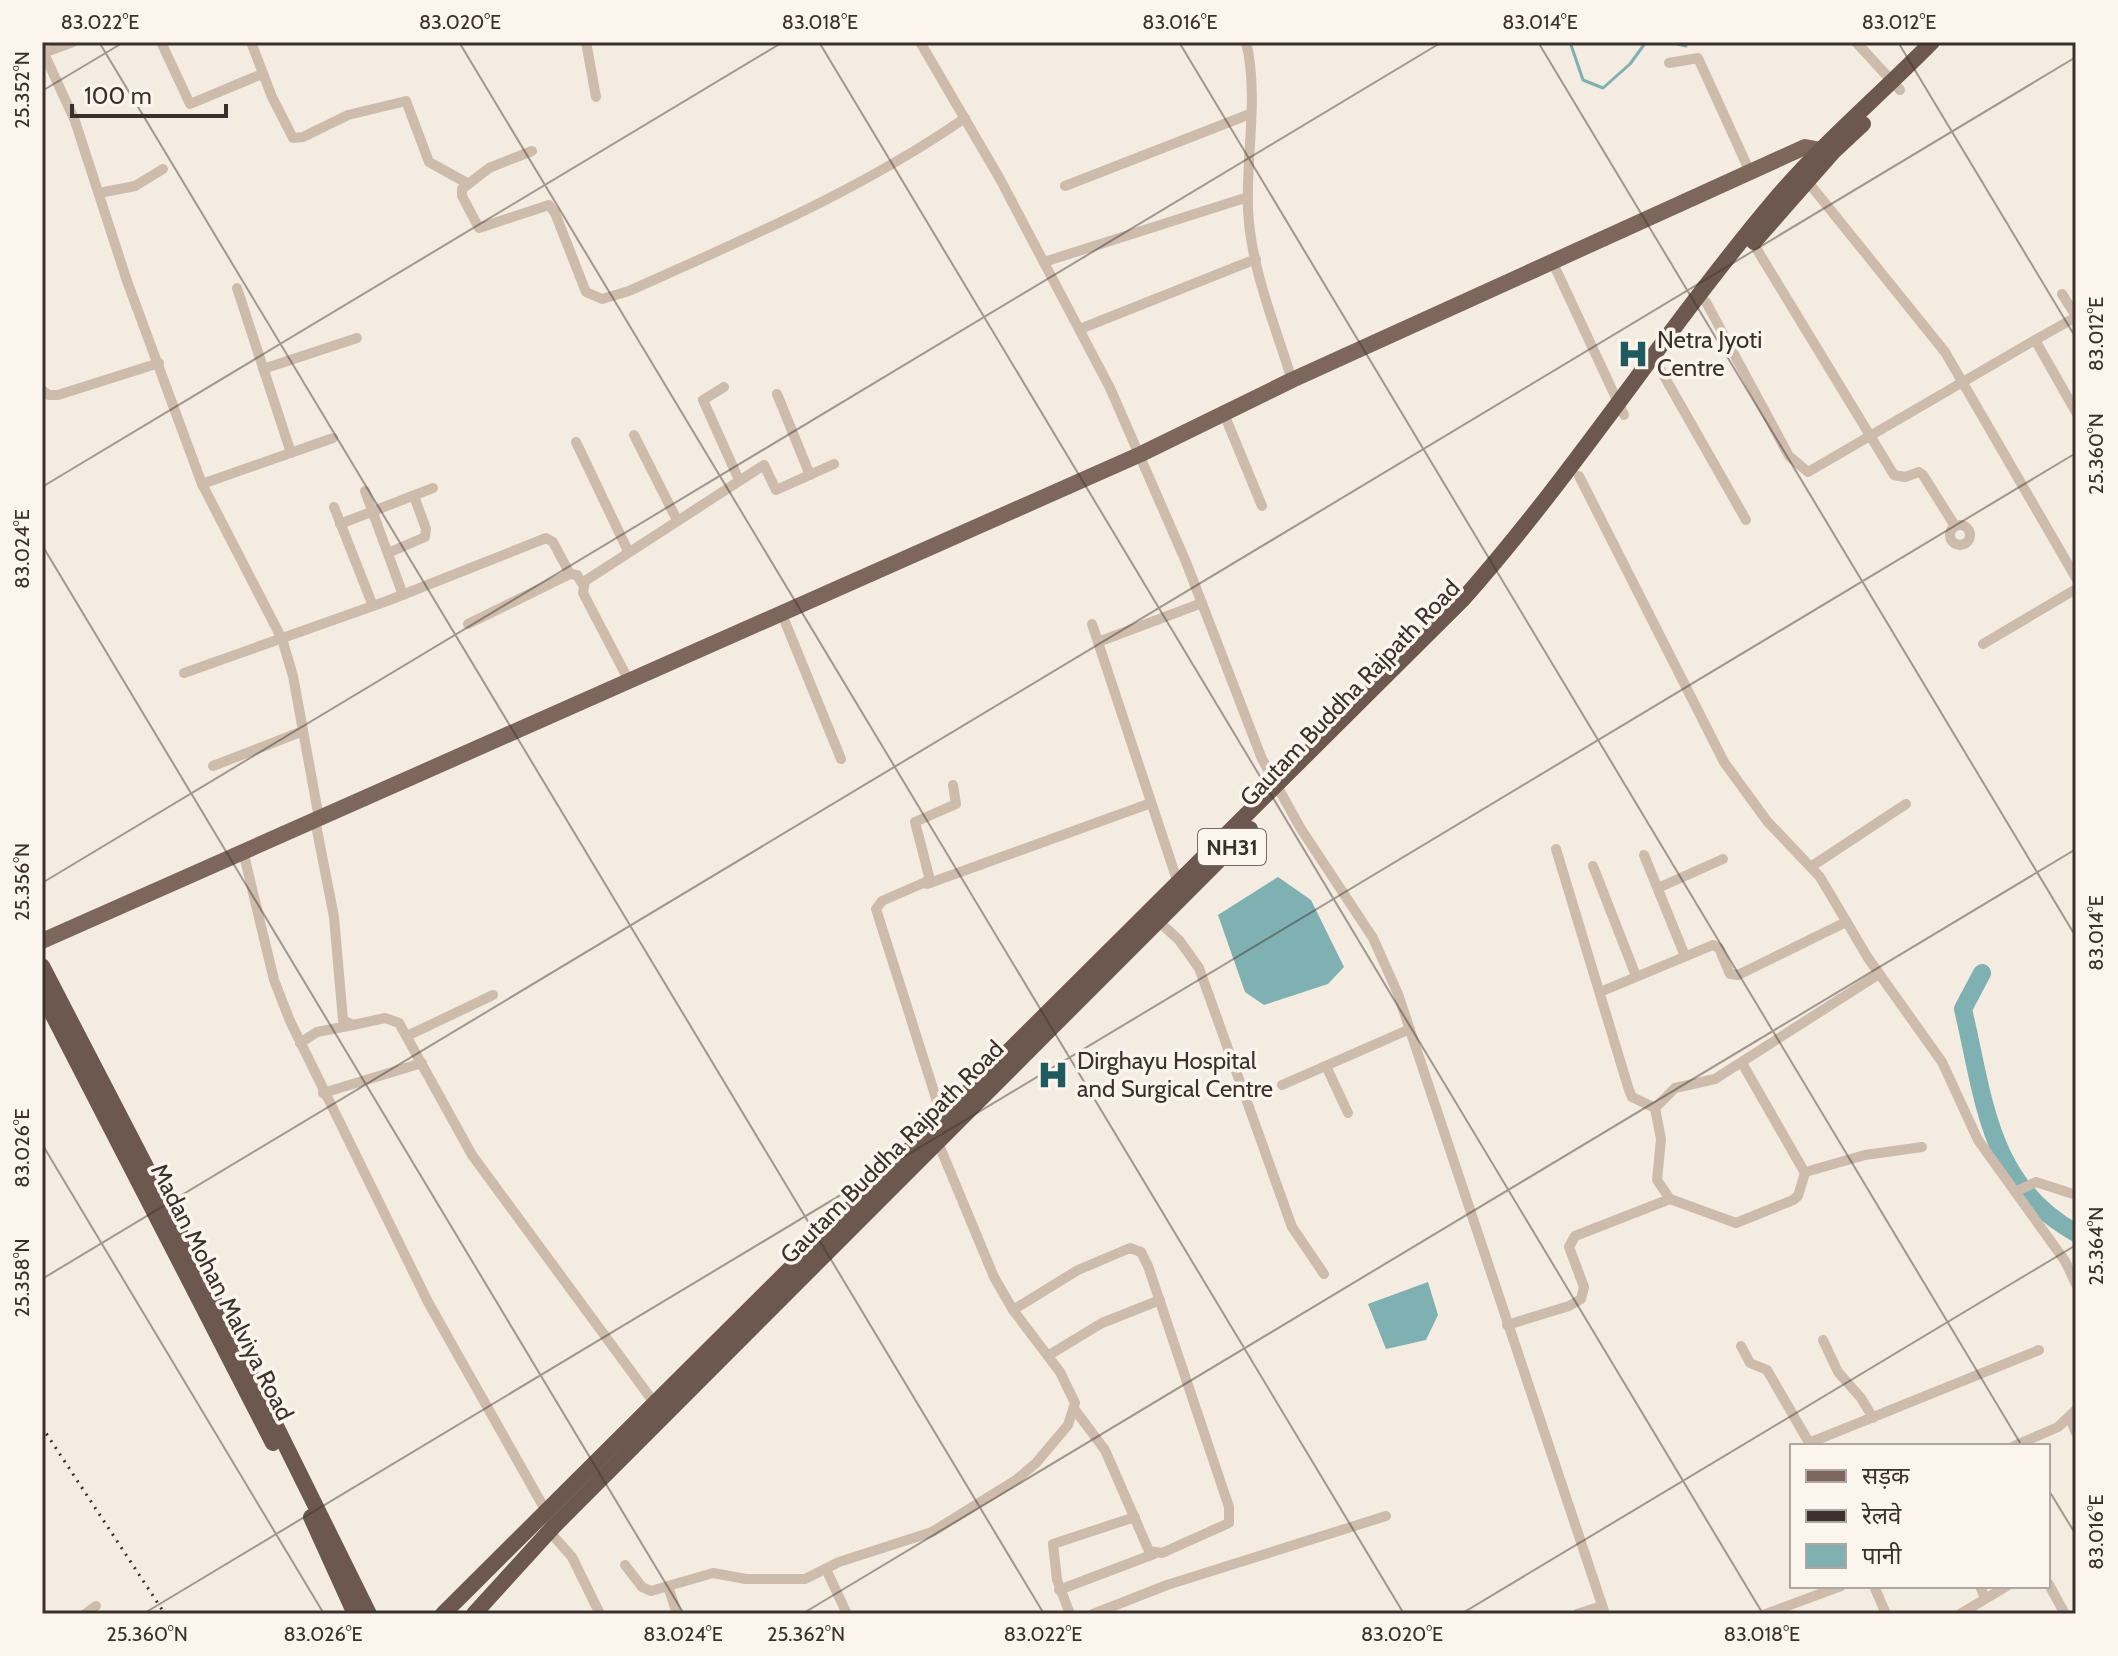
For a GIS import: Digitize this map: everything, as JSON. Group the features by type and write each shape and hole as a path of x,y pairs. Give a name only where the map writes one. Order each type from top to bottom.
{"highway":[{"name":"NH31","path":"1896,86 1932,42"},
{"name":"Gautam Buddha Rajpath Road","path":"474,1614 659,1410 937,1140 1157,920 1180,890 1490,584 1579,476 1622,410 1660,369 1706,302 1753,243 1808,182 1827,150 1947,42"},
{"name":"NH31","path":"1280,793 1464,598 1622,410 1739,244 1827,150"},
{"name":"NH31","path":"443,1614 545,1509 659,1410 942,1117 1180,890"},
{"path":"42,966 186,1244 369,1614"},
{"name":"Madan Mohan Malviya Road","path":"42,994 310,1515 355,1614"}],"main road":[{"path":"42,941 1141,454 1292,380 1805,147 1827,150"}],"street":[{"path":"73,42 42,51 75,121 127,281 202,484 282,639 303,731 337,933 340,1008 343,1020 353,1025"},
{"path":"161,42 190,104 262,74"},
{"path":"251,42 289,133 296,139 348,115 406,101 429,162 467,183"},
{"path":"586,42 596,97"},
{"path":"920,42 1080,329 1141,454 1262,759 1280,793 1373,938 1410,1029 1603,1610 1577,1614"},
{"path":"1246,42 1250,114 1248,197 1256,259 1292,380"},
{"path":"1856,42 1896,86"},
{"path":"1669,63 1698,58 1750,172"},
{"path":"1065,186 1250,114"},
{"path":"532,151 489,168 467,183 462,189 462,196 479,228 544,205 553,208 586,292 602,299 629,291 786,221 873,177 965,118"},
{"path":"99,193 135,186 163,169"},
{"path":"1808,182 1923,322 1963,380 2076,578"},
{"path":"1044,262 1248,197"},
{"path":"1753,243 1894,475 1905,477 1919,472 1923,475 1955,526"},
{"path":"1080,329 1256,259"},
{"path":"1552,261 1622,410"},
{"path":"237,288 291,453"},
{"path":"1706,302 1789,456 1802,469 1816,470 1867,435 2076,316 2062,294"},
{"path":"263,369 357,338"},
{"path":"2035,340 2076,412"},
{"path":"42,390 49,395 58,395 159,363"},
{"path":"1660,369 1746,520"},
{"path":"724,387 703,400 739,480"},
{"path":"777,394 810,475"},
{"path":"1224,414 1262,506"},
{"path":"634,435 677,520"},
{"path":"202,484 333,438"},
{"path":"576,442 628,551"},
{"path":"583,585 590,576 764,465 776,490 834,464"},
{"path":"1579,476 1724,762 1767,821 1812,866 1879,974 1930,1042 1978,1140 2021,1188 2076,1284"},
{"path":"340,524 433,488"},
{"path":"365,491 403,595"},
{"path":"388,553 425,537 426,529 414,496"},
{"path":"334,507 373,606"},
{"path":"184,673 403,595 546,538 553,542 570,574"},
{"path":"468,624 570,574 577,575 589,607 628,679"},
{"path":"1983,644 2076,589"},
{"path":"1098,642 1202,603"},
{"path":"781,612 841,759"},
{"path":"1092,624 1180,890"},
{"path":"213,766 303,731"},
{"path":"925,885 931,876 915,822 956,804 953,785"},
{"path":"942,1117 876,909 882,901 1151,803"},
{"path":"1812,866 1906,804"},
{"path":"1556,849 1629,1090 1632,1097 1655,1108"},
{"path":"243,851 274,980 323,1093 428,1302 545,1509 552,1528 572,1557 600,1614"},
{"path":"1644,855 1685,956"},
{"path":"1658,888 1723,859"},
{"path":"1593,866 1636,976"},
{"path":"1157,920 1179,940 1199,968 1292,1227 1324,1274"},
{"path":"1600,992 1716,945 1730,974 1735,976 1846,922"},
{"path":"1655,1108 1675,1088 1715,1079 1779,1035 1879,974"},
{"path":"407,1036 493,995"},
{"path":"300,1043 317,1032 393,1018 407,1036 472,1155 659,1410"},
{"path":"1282,1085 1410,1029"},
{"path":"323,1093 422,1063"},
{"path":"1655,1108 1661,1139 1657,1180 1670,1199 1736,1223 1793,1200 1798,1196 1805,1173 1742,1063"},
{"path":"1326,1066 1348,1113"},
{"path":"625,1565 646,1590 713,1573 746,1579 797,1579 947,1525 1036,1463 1068,1425 1075,1410 1074,1396 1049,1355 1013,1310 994,1277 937,1140"},
{"path":"1805,1173 1865,1155 1922,1147"},
{"path":"2021,1188 2045,1183 2076,1195"},
{"path":"1507,1325 1569,1306 1581,1299 1584,1287 1569,1247 1575,1236 1670,1199"},
{"path":"1013,1310 1078,1270 1136,1248 1145,1257 1231,1517 1224,1528 1059,1590"},
{"path":"1049,1355 1102,1323 1160,1300"},
{"path":"1823,1340 1838,1372 1861,1398 1873,1418"},
{"path":"1741,1346 1750,1363 1767,1370 1809,1444"},
{"path":"1812,1444 2039,1350"},
{"path":"1075,1410 1105,1450 1145,1544 1154,1554"},
{"path":"2073,1414 2076,1433"},
{"path":"2019,1444 2058,1427 2073,1414"},
{"path":"1093,1614 1167,1585 1386,1516"},
{"path":"1070,1614 1059,1590 1053,1544 1135,1517"},
{"path":"826,1569 847,1614"},
{"path":"668,1586 677,1614"},
{"path":"2050,1587 2065,1614"},
{"path":"1766,1614 1836,1588"},
{"path":"1875,1588 1886,1614"},
{"path":"1981,1588 1985,1598"},
{"path":"1960,1614 2003,1588"},
{"path":"85,1614 96,1606"}],"water":[{"path":"1278,877 1311,900 1344,967 1328,984 1264,1005 1245,992 1218,915"},
{"path":"1428,1282 1438,1315 1426,1340 1386,1349 1368,1304"}],"waterway":[{"path":"1570,42 1583,80 1603,88 1630,64 1646,42"},
{"path":"1669,42 1686,46"},
{"path":"1982,973 1963,1009 1994,1136 2024,1190 2047,1213 2076,1233"}],"railway":[{"path":"42,1427 165,1614"}],"place":[{"name":"Netra Jyoti Centre","path":"1633,354"},
{"name":"Dirghayu Hospital and Surgical Centre","path":"1053,1075"}]}
